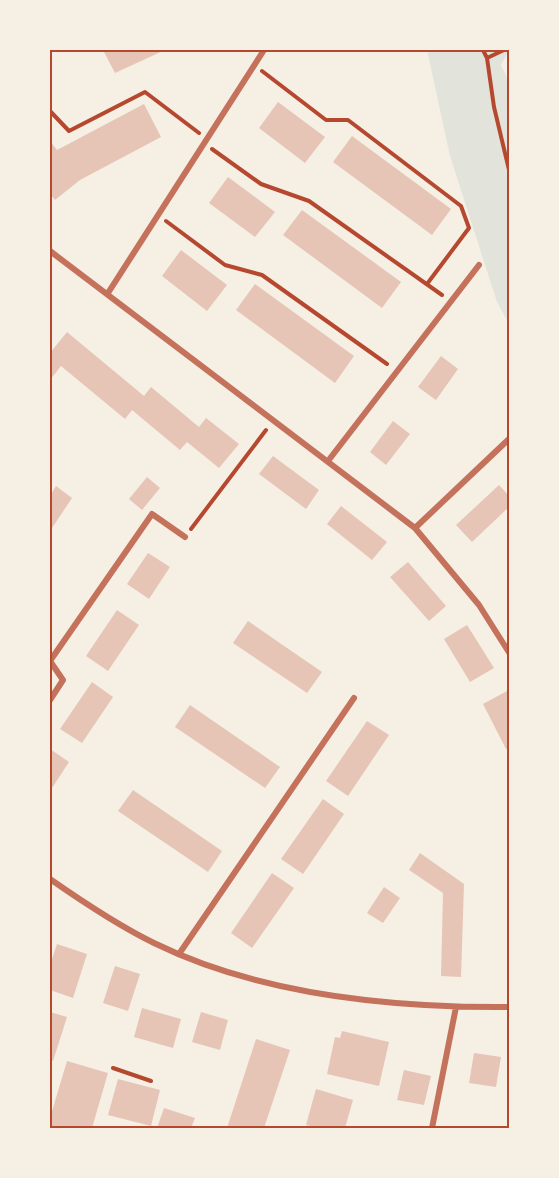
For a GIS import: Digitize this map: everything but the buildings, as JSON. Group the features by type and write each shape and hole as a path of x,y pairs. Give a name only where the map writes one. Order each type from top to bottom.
{"street":[{"path":"108,293 264,50"},
{"path":"50,251 415,528 479,605 510,654"},
{"path":"328,461 479,265"},
{"path":"415,528 510,438"},
{"path":"50,700 63,680 50,661 152,514 185,537"},
{"path":"179,954 354,698"},
{"path":"50,879 118,924 179,954 249,977 345,998 394,1005 510,1007"},
{"path":"432,1128 456,1007"}],"path":[{"path":"483,50 488,58 494,107 510,174"},
{"path":"488,58 504,50"},
{"path":"254,65 326,120 348,120 461,206 469,228 427,284"},
{"path":"50,111 69,131 145,92 261,184 309,201 451,302"},
{"path":"158,216 225,265 262,275 397,371"},
{"path":"185,537 274,421"},
{"path":"113,1068 151,1081"}],"shaded area":[{"path":"427,50 509,50 501,65 510,84 509,324 497,302 450,156"}]}
